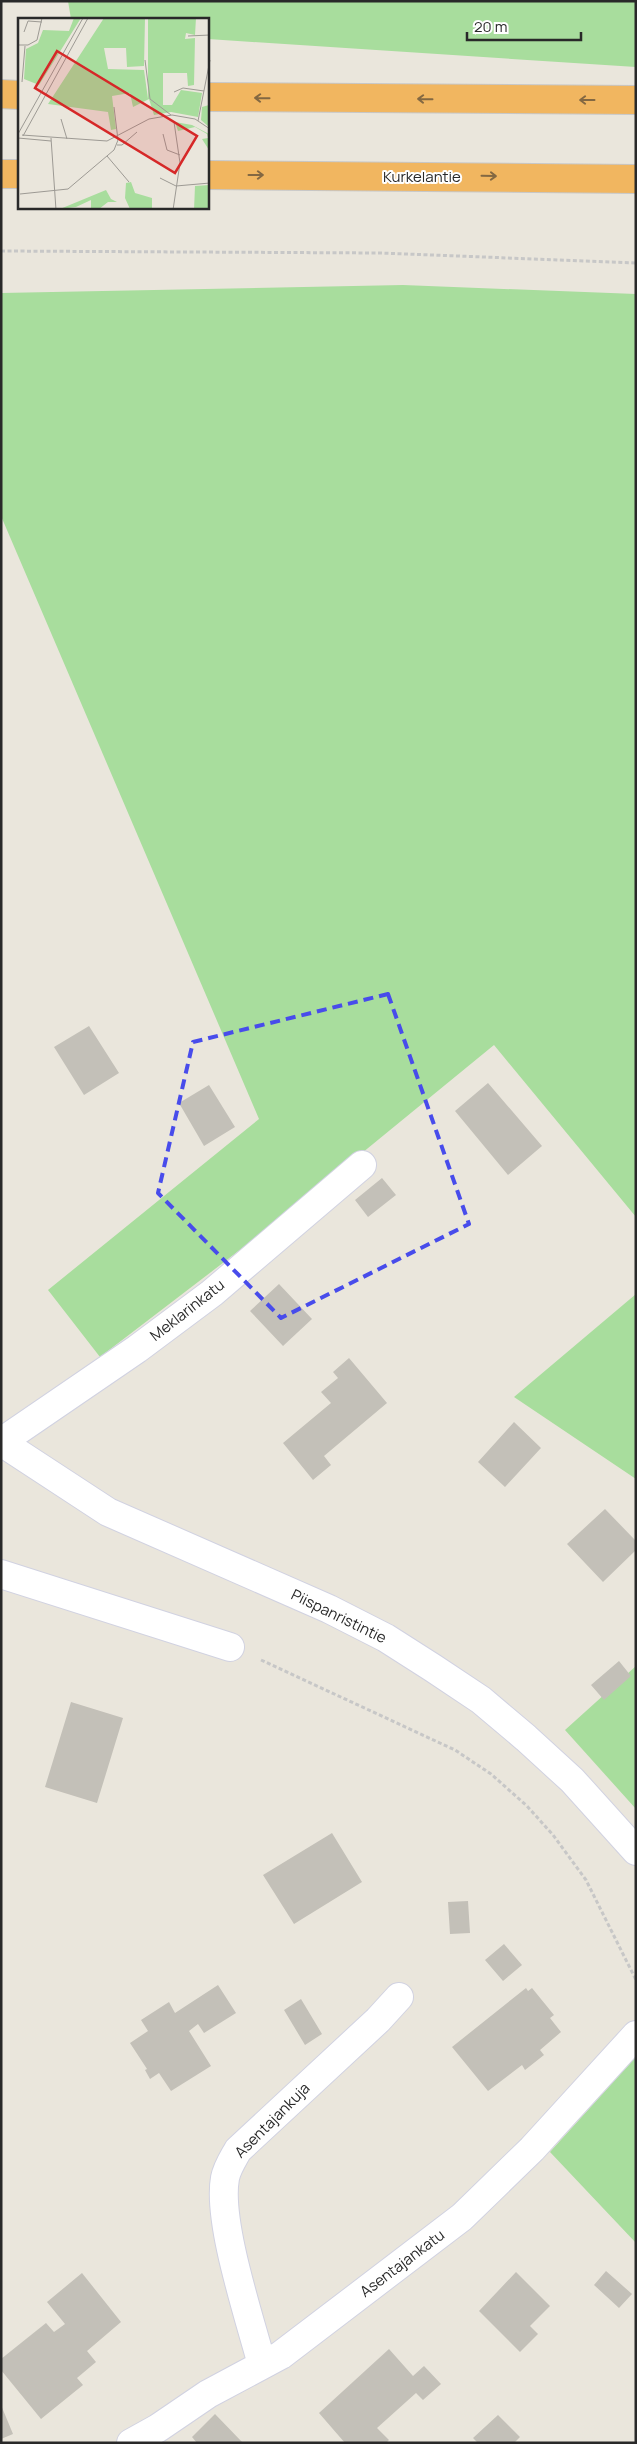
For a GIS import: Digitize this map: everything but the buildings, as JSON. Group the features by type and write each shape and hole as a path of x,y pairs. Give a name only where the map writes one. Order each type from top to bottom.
{"highway":[{"path":"1,94 18,95"},
{"path":"209,97 636,100"},
{"path":"1,174 18,174"},
{"name":"Kurkelantie","path":"209,175 636,179"}],"street":[{"name":"Meklarinkatu","path":"1,1442 137,1349 212,1293 362,1165"},
{"name":"Piispanristintie","path":"1,1442 108,1512 329,1609 386,1638 433,1668 481,1700 526,1738 572,1780 636,1851"},
{"path":"1,1574 230,1646"},
{"name":"Asentajankuja","path":"262,2365 227,2223 225,2178 230,2163 238,2150 378,2020 398,1997"},
{"name":"Asentajankatu","path":"131,2443 158,2428 208,2394 281,2355 462,2218 532,2149 636,2035"}],"path":[{"path":"1,250 381,253 636,262"},
{"path":"230,1646 455,1750 491,1774 528,1806 553,1835 586,1880 636,1980"}],"highlighted area":[{"path":"388,994 469,1224 281,1318 158,1193 193,1042"}],"green space":[{"path":"68,1 636,1 636,67 209,39 209,18 71,18"},
{"path":"403,285 636,294 636,1217 494,1045 296,1207 100,1357 48,1290 259,1119 1,516 1,293"},
{"path":"636,1294 636,1479 514,1397"},
{"path":"636,1666 636,1809 565,1730"},
{"path":"636,2057 636,2243 550,2152"}]}
